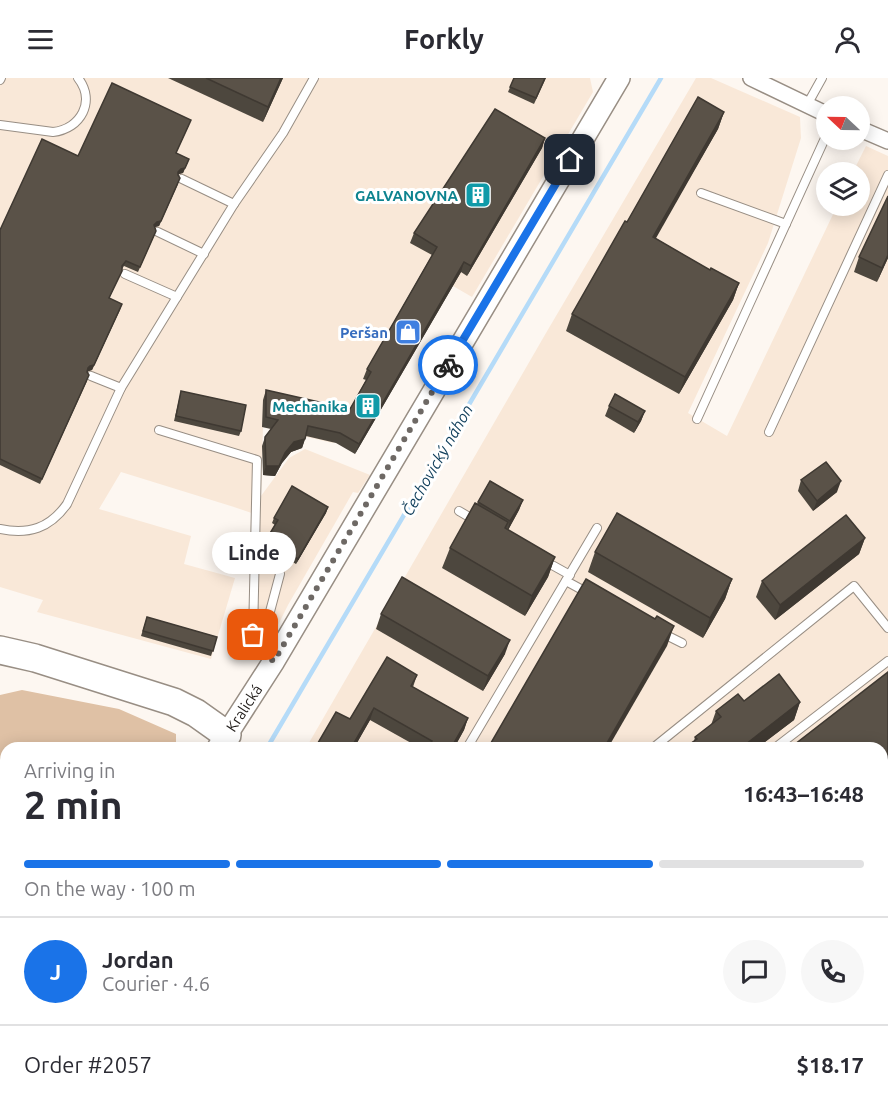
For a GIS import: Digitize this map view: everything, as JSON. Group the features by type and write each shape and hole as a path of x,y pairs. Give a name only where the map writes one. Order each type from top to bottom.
{"highway":[{"path":"0,650 35,658 174,702 196,713 222,742"}],"main road":[{"name":"Kralická","path":"222,742 269,658 619,78"}],"street":[{"path":"751,78 816,109"},
{"path":"870,133 888,141"}],"lane":[{"path":"0,125 53,132 71,126 79,119 86,98 85,89 78,78"},
{"path":"0,529 28,531 51,522 61,513 72,495 121,388 234,204 283,133 314,78"},
{"path":"807,105 822,78"},
{"path":"698,419 820,150"},
{"path":"769,432 888,175"},
{"path":"182,179 234,204"},
{"path":"701,194 786,224"},
{"path":"158,232 204,254"},
{"path":"125,274 177,297"},
{"path":"91,376 121,388"},
{"path":"159,430 257,460 253,635 269,658"},
{"path":"459,511 479,522"},
{"path":"471,742 597,528"},
{"path":"540,557 598,598"},
{"path":"269,658 264,634 280,574"},
{"path":"660,742 854,586 888,628"},
{"path":"650,626 682,643"},
{"path":"783,742 888,661"}],"shaded area":[{"path":"0,78 590,78 593,92 472,297 453,286 363,378 368,382 333,443 263,427 261,496 289,458 305,449 370,475 358,493 353,492 271,639 258,631 260,516 121,472 99,509 191,536 184,564 235,578 211,659 37,612 43,600 0,587"},
{"path":"696,78 711,78 800,117 801,138 768,243 688,413 727,436 832,216 870,216 870,162 858,162 864,150 870,150 870,148 888,156 888,742 309,742"},
{"path":"22,690 119,709 176,734 176,742 0,742 0,695"}],"building":[{"path":"206,78 281,78 268,107"},
{"path":"514,78 545,78 536,98 510,87"},
{"path":"112,83 191,120 176,153 189,159 185,168 178,172 180,178 161,221 154,225 156,231 140,267 126,261 122,266 122,271 109,298 122,304 94,365 88,368 89,375 42,479 0,459 0,230 42,139 78,156"},
{"path":"698,97 724,112 653,237 710,270 711,268 739,283 685,377 572,314"},
{"path":"495,109 545,138 471,266 464,262 359,444 340,433 308,426 305,439 294,442 285,453 279,466 266,466 265,437 278,420 266,417 266,390 350,409 371,372 367,369 437,247 414,233"},
{"path":"888,196 888,255 882,268 859,257"},
{"path":"181,391 246,405 241,431 176,416"},
{"path":"615,394 645,411 638,422 609,406"},
{"path":"826,462 841,481 817,501 801,480"},
{"path":"490,481 523,500 510,521 478,502"},
{"path":"292,486 328,507 298,559 266,540 278,520 274,518"},
{"path":"475,503 508,522 505,528 555,557 532,596 450,548"},
{"path":"617,513 732,579 710,618 595,552"},
{"path":"846,515 865,538 780,605 762,581"},
{"path":"402,577 510,640 488,676 381,614"},
{"path":"586,579 655,619 657,616 674,626 607,742 491,742"},
{"path":"147,617 217,637 213,651 143,631"},
{"path":"387,657 417,675 411,686 468,718 454,742 431,742 374,708 354,742 318,742 336,712 350,719"},
{"path":"888,672 888,742 798,742"},
{"path":"779,674 800,702 749,742 693,742 697,739 695,737 721,717 716,711 738,694 744,701"}],"waterway":[{"name":"Čechovický náhon","path":"271,742 661,78"}],"way so far":[{"path":"253,635 265,656 274,661 448,365"}],"place":[{"name":"GALVANOVNA","path":"478,195"},
{"name":"Peršan","path":"408,332"},
{"name":"Mechanika","path":"368,406"},
{"name":"Linde","path":"253,635"}],"route":[{"path":"448,365 570,160"}]}
